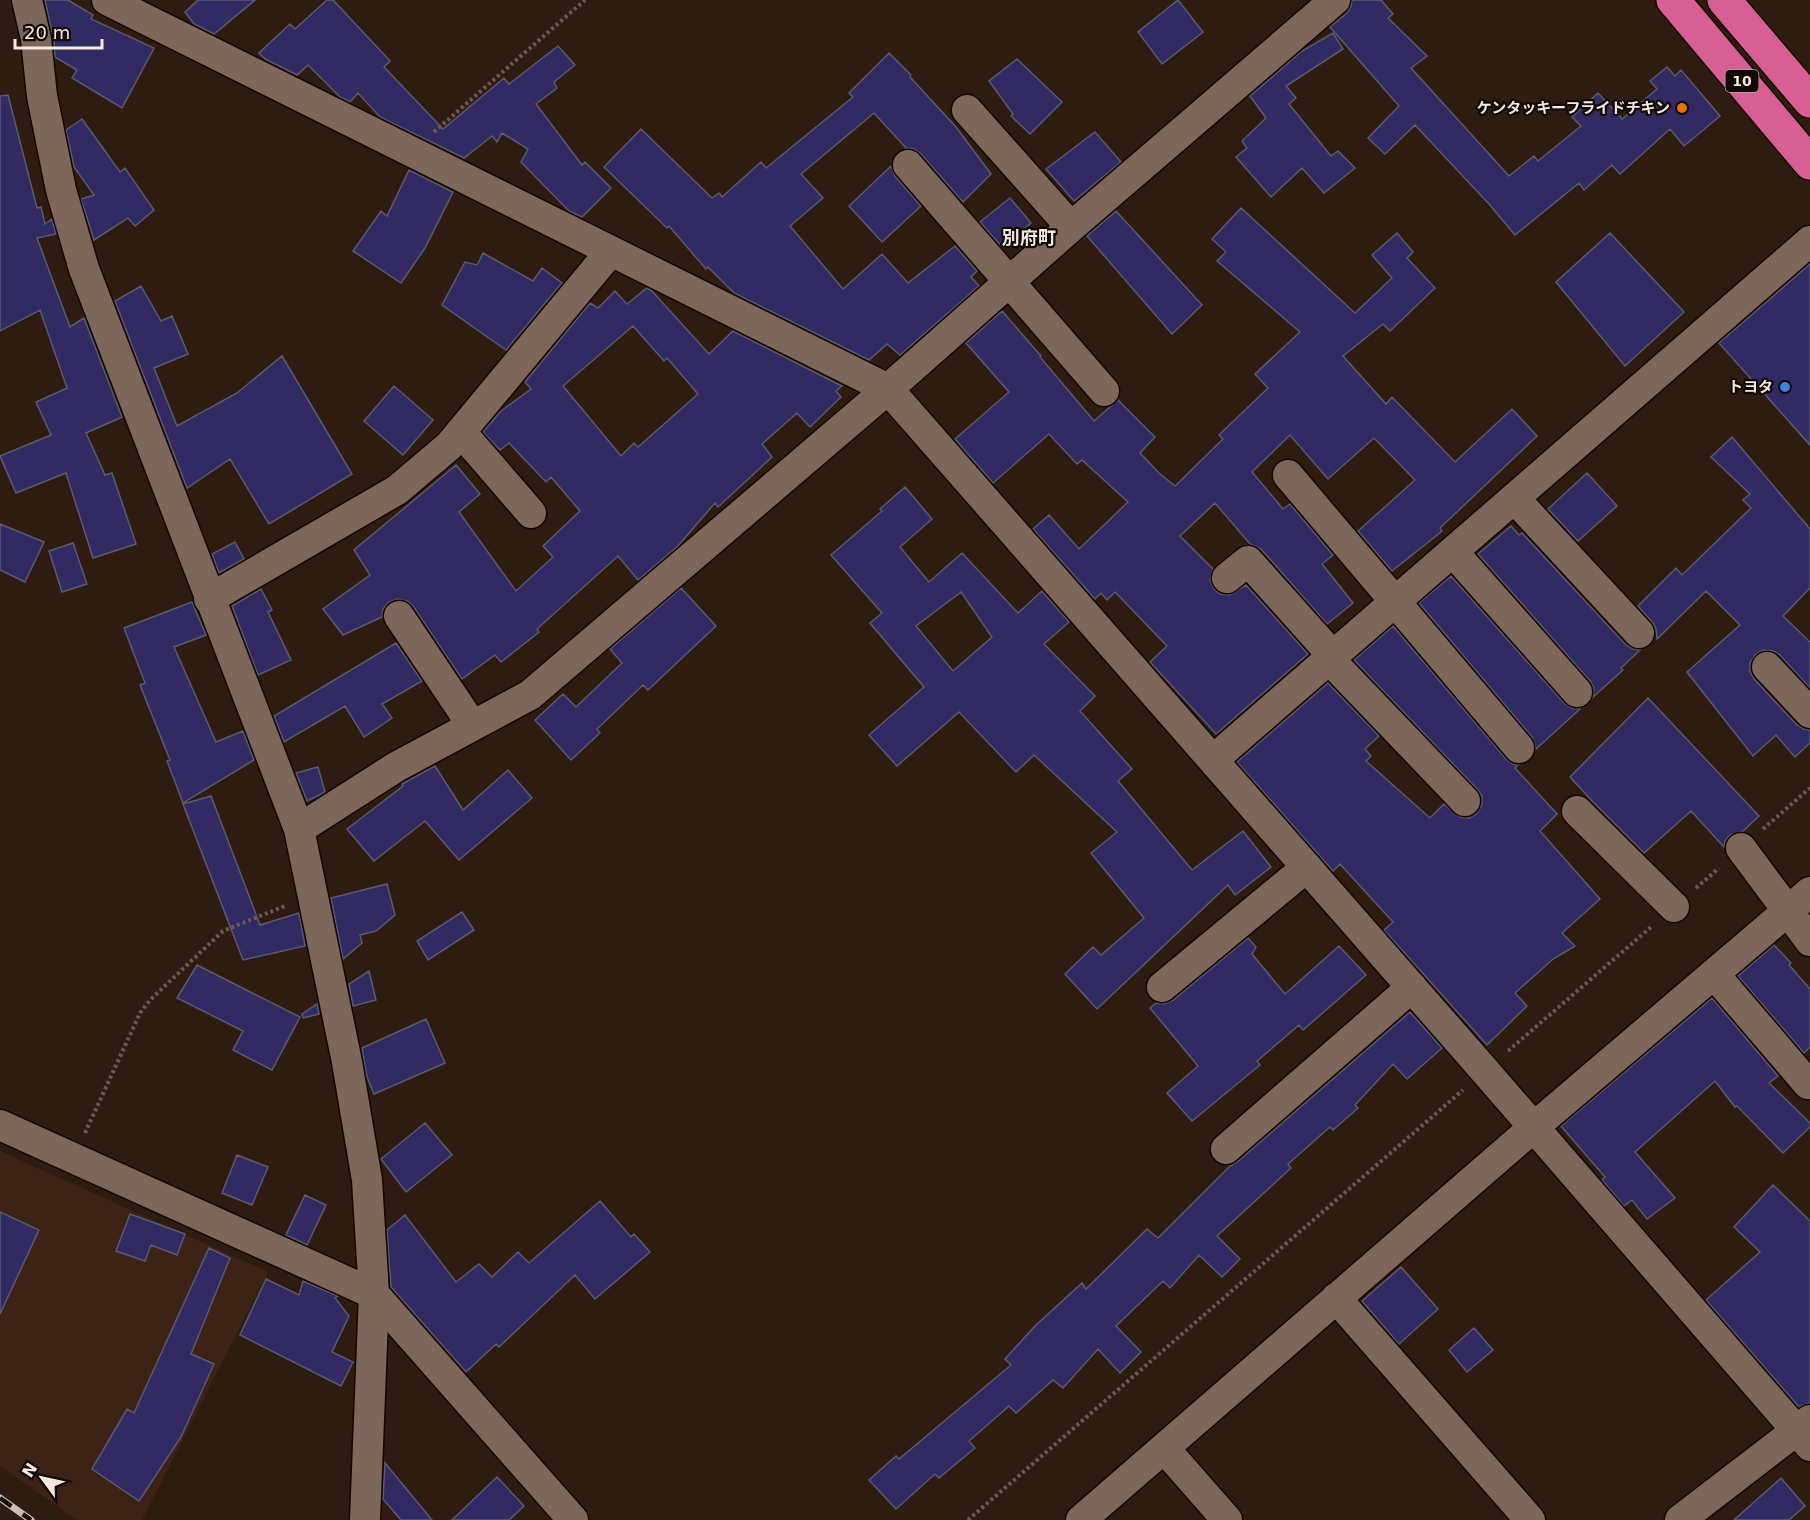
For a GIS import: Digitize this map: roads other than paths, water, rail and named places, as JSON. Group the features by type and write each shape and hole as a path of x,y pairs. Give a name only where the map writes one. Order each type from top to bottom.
{"highway":[{"name":"10","path":"1673,0 1810,163"},
{"name":"10","path":"1724,0 1810,101"}],"street":[{"path":"27,0 36,39 42,96 58,180 84,269 299,829 347,1062 367,1180 374,1294 365,1520"},
{"path":"107,0 888,389 1534,1127 1806,1433 1680,1520"},
{"path":"299,829 396,767 530,695 888,389 1071,227 1335,0"},
{"path":"967,110 1071,227"},
{"path":"908,165 1104,391"},
{"path":"1213,760 1810,241"},
{"path":"209,599 397,490 450,446 611,251"},
{"path":"461,432 531,513"},
{"path":"1288,475 1519,748"},
{"path":"1514,498 1639,633"},
{"path":"1453,552 1577,692"},
{"path":"1227,578 1248,561 1331,657 1465,801"},
{"path":"399,616 472,725"},
{"path":"1767,667 1810,713"},
{"path":"1577,811 1674,907"},
{"path":"1741,848 1810,941"},
{"path":"1161,987 1307,867"},
{"path":"1081,1520 1534,1127 1810,892"},
{"path":"1714,974 1808,1084"},
{"path":"1226,1149 1412,987"},
{"path":"0,1125 374,1294 573,1520"},
{"path":"1336,1298 1530,1520"},
{"path":"1164,1448 1227,1520"}],"railway":[{"path":"0,1498 31,1520"}],"place":[{"name":"ケンタッキーフライドチキン","path":"1682,108"},
{"name":"トヨタ","path":"1785,387"}],"district":[{"name":"別府町","path":"1029,237"}]}
